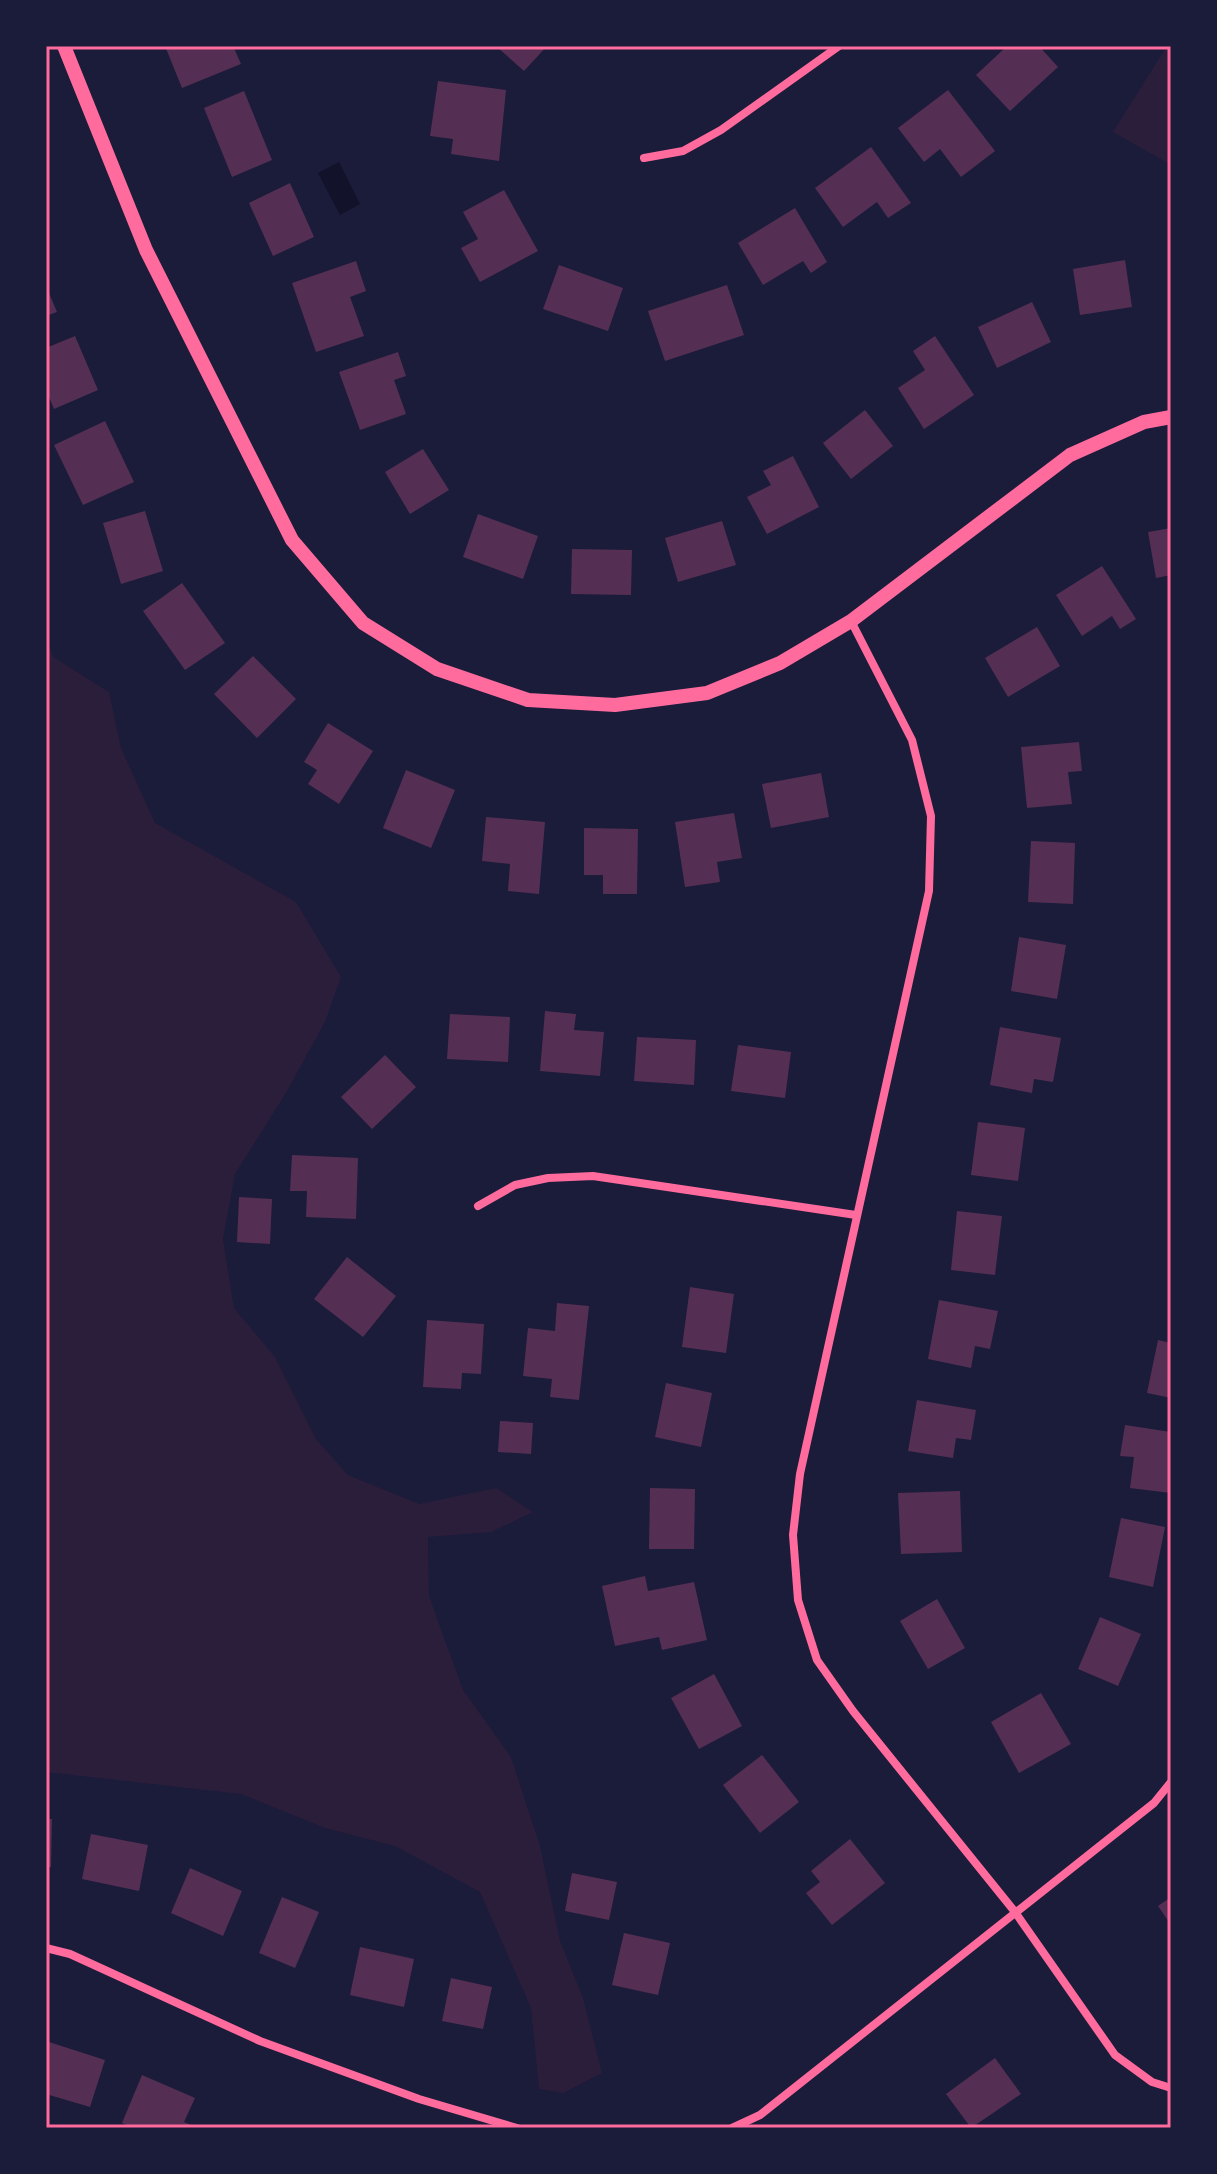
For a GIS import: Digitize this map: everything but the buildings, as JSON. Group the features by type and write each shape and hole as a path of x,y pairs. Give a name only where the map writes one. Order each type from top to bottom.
{"street":[{"path":"64,46 146,250 292,540 363,623 437,669 528,700 615,705 707,693 780,663 851,621 1070,455 1144,422 1171,417"},
{"path":"644,158 683,151 721,130 839,46"},
{"path":"851,621 912,740 931,816 929,891 800,1474 793,1535 798,1600 817,1660 853,1711 1015,1912 1115,2055 1152,2082 1171,2088"},
{"path":"478,1206 515,1185 548,1178 593,1176 856,1215"},
{"path":"732,2128 760,2115 1154,1803 1171,1782"},
{"path":"46,1948 70,1954 260,2041 419,2099 517,2128"}],"shaded area":[{"path":"1167,46 1171,46 1171,165 1113,132"},
{"path":"339,162 360,204 340,215 318,173"},
{"path":"46,636 53,657 109,692 121,748 155,823 296,902 341,977 325,1022 286,1093 235,1174 223,1239 234,1308 275,1357 316,1439 348,1475 419,1504 496,1488 533,1512 491,1532 428,1537 429,1596 463,1690 511,1757 540,1846 560,1941 583,1998 602,2073 563,2093 539,2089 531,2008 480,1892 395,1846 325,1828 241,1794 46,1772"}]}
